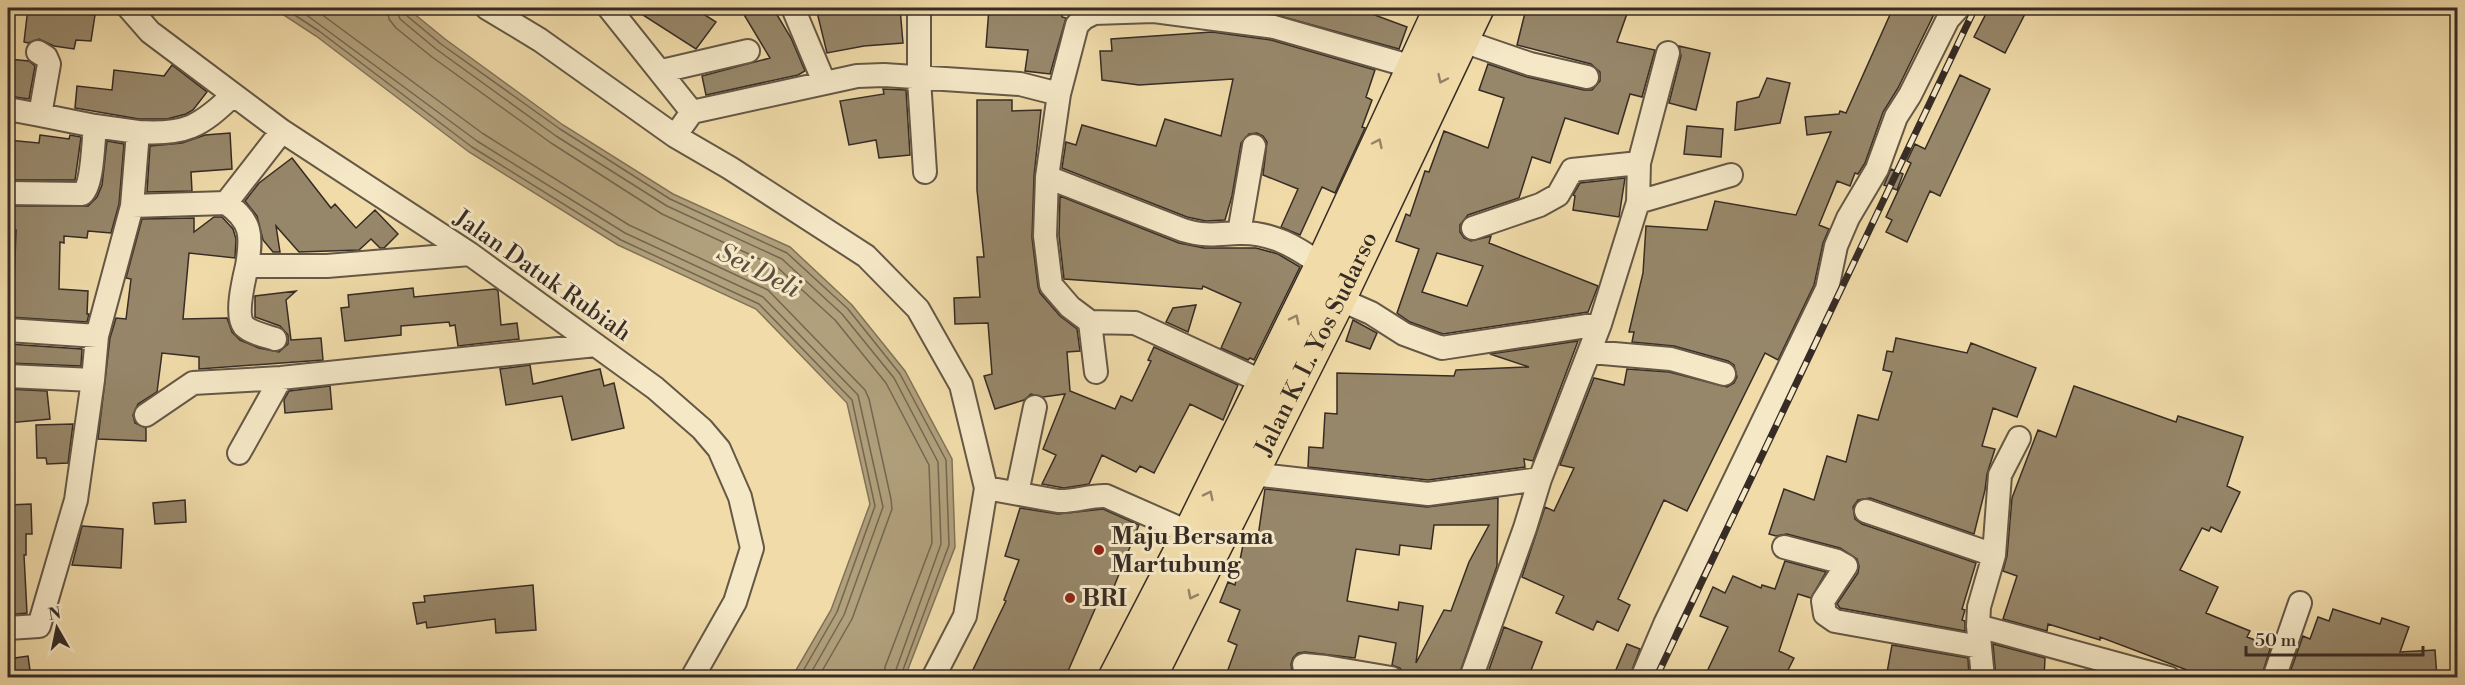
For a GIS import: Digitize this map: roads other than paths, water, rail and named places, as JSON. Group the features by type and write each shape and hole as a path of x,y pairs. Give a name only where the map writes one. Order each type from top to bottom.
{"highway":[{"name":"Jalan K. L. Yos Sudarso","path":"1149,678 1192,551 1263,382 1322,265 1441,8"},
{"name":"Jalan K. L. Yos Sudarso","path":"1115,678 1192,551 1252,474 1339,298 1476,8"}],"street":[{"name":"Jalan Datuk Rubiah","path":"129,8 150,32 282,131 470,254 655,388 702,429 719,449 740,497 752,548 735,602 692,678"},
{"path":"487,8 540,40 675,136 730,168 866,256 918,309 961,385 986,488 965,616 933,678"},
{"path":"609,8 662,71 692,112"},
{"path":"793,8 824,82"},
{"path":"919,8 919,79 926,172"},
{"path":"1243,8 1257,20 1274,27 1413,67"},
{"path":"1642,678 1665,624 1827,289 1836,246 1848,218 1877,169 1896,117 1948,19 1958,8"},
{"path":"1263,382 1135,323 1090,322 1070,307 1051,285 1045,236 1047,177 1059,94 1077,25 1084,18 1094,14 1154,9 1274,27"},
{"path":"1460,40 1530,63 1587,77"},
{"path":"662,71 748,51"},
{"path":"38,52 46,57 49,64 40,115"},
{"path":"1471,678 1525,528 1540,479 1600,324 1638,202 1639,163 1668,53"},
{"path":"675,136 692,112 857,76 884,75 1020,84 1059,94"},
{"path":"8,110 95,126 163,133 191,128 210,117 233,95"},
{"path":"8,192 82,194 86,191 95,126"},
{"path":"226,202 282,131"},
{"path":"8,628 39,626 76,500 97,336 132,206 138,132"},
{"path":"1239,233 1254,146"},
{"path":"1473,228 1540,205 1558,195 1572,170 1639,163"},
{"path":"1638,202 1731,175"},
{"path":"1047,177 1203,236 1239,233 1275,238 1322,265"},
{"path":"132,206 226,202 244,218 249,231 250,249 240,299 241,320 244,326 252,331 275,339"},
{"path":"247,266 327,266 470,254"},
{"path":"1339,298 1371,313 1404,334 1442,348 1600,324"},
{"path":"1090,322 1096,372"},
{"path":"8,330 97,336"},
{"path":"146,415 193,383 281,378 596,345"},
{"path":"1591,352 1671,359 1724,374"},
{"path":"8,376 93,380"},
{"path":"239,453 281,378"},
{"path":"1017,493 1035,406"},
{"path":"1983,678 1979,607 1994,555 2000,476 2019,438"},
{"path":"1252,474 1428,494 1540,479"},
{"path":"986,488 1070,502 1095,495 1106,496 1192,551"},
{"path":"1866,511 1994,555"},
{"path":"1784,547 1837,561 1846,566 1823,601 1825,614 1835,621 1979,637 2169,678"},
{"path":"2274,678 2300,603"},
{"path":"1304,666 1326,667 1391,678"}],"water":[{"name":"Sei Deli","path":"273,8 407,8 445,39 563,125 673,194 790,247 852,305 905,371 952,459 955,547 905,677 792,677 831,610 870,504 847,403 756,309 618,245 469,152 316,36"}],"railway":[{"path":"1656,678 1975,8"}],"place":[{"name":"Maju Bersama Martubung","path":"1099,550"},
{"name":"BRI","path":"1070,598"}]}
